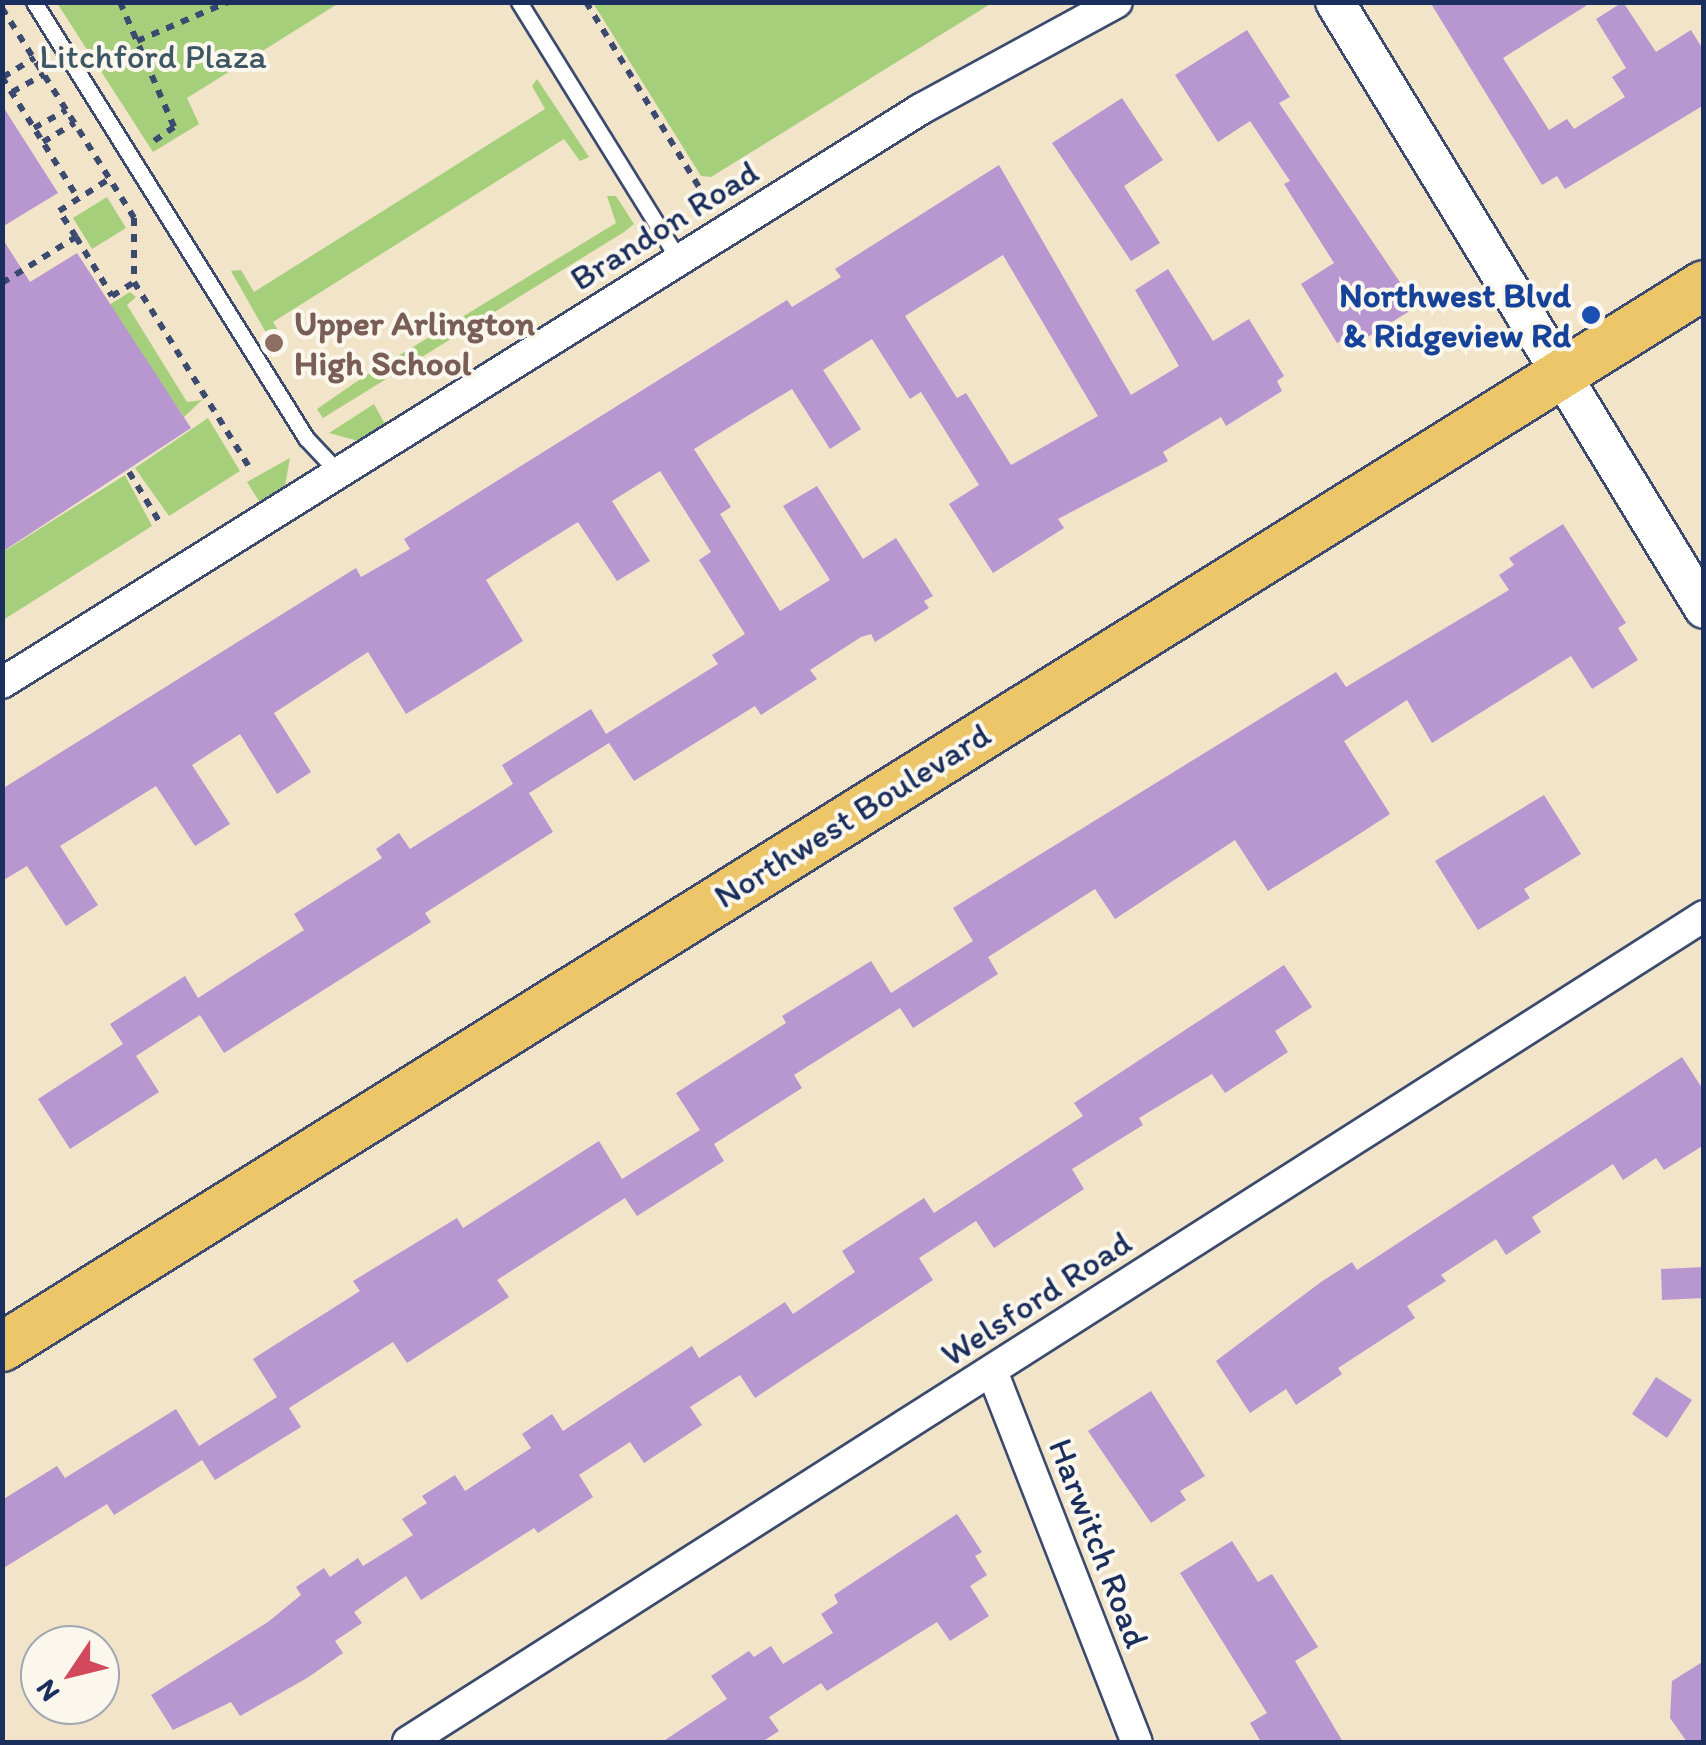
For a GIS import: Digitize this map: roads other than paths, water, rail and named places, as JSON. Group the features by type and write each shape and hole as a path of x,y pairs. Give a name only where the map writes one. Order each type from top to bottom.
{"main road":[{"name":"Northwest Boulevard","path":"2,1347 1704,285"}],"street":[{"name":"Brandon Road","path":"2,683 921,110 1117,2"},
{"path":"1334,2 1704,609"},
{"name":"Welsford Road","path":"408,1742 1704,916"},
{"name":"Harwitch Road","path":"992,1371 1136,1742"}],"lane":[{"path":"34,2 297,424 339,473"},
{"path":"518,2 679,260"}],"place":[{"name":"Northwest Blvd & Ridgeview Rd","path":"1591,315"},
{"name":"Upper Arlington High School","path":"274,343"}],"park label":[{"name":"Litchford Plaza","path":"153,56"}]}
